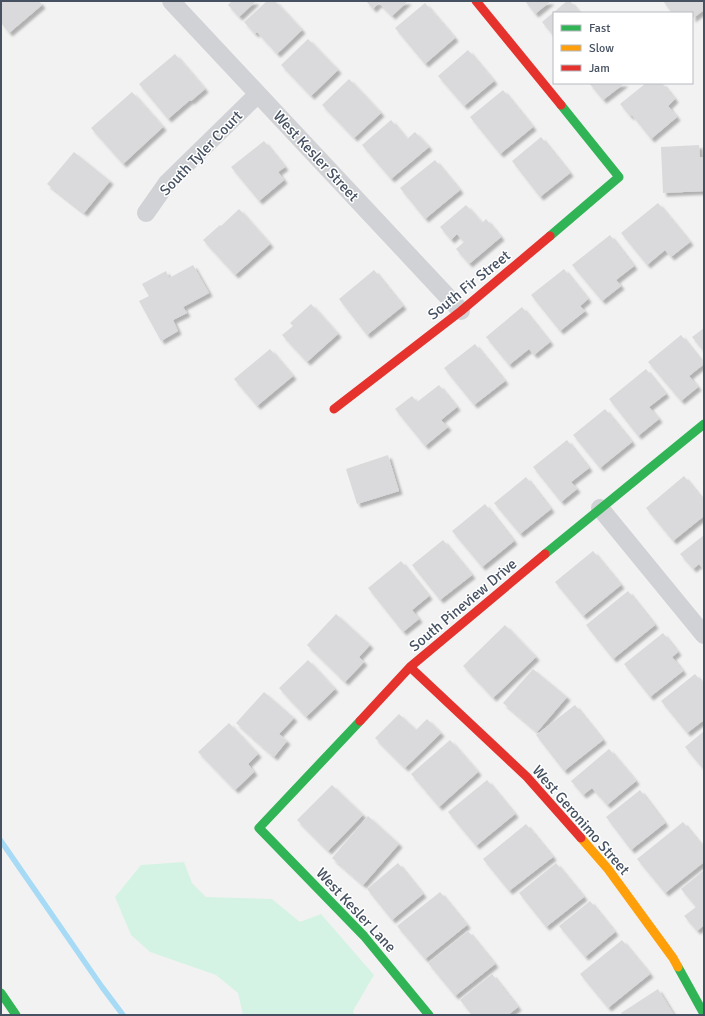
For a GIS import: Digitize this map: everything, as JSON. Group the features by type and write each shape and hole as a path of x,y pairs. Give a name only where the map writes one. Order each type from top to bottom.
{"main road":[{"name":"South Fir Street","path":"334,409 462,311 619,178 476,1"},
{"name":"South Pineview Drive","path":"259,828 410,667 600,508 704,424"},
{"name":"West Geronimo Street","path":"410,667 527,777 608,870 672,958 704,1014"},
{"name":"West Kesler Lane","path":"259,828 364,936 429,1015"},
{"path":"1,993 16,1015"}],"street":[{"name":"West Kesler Street","path":"171,1 462,311"},
{"name":"South Tyler Court","path":"146,213 167,183 258,94"},
{"path":"600,508 704,634"}],"green space":[{"path":"184,862 192,883 206,897 272,899 300,922 321,914 374,975 353,1011 354,1015 243,1015 238,993 216,975 150,952 131,935 115,897 141,865"}],"building":[{"path":"1,1 39,1 42,5 9,33 1,23"},
{"path":"232,1 256,1 239,17 228,5"},
{"path":"267,1 275,1 302,30 277,54 257,32 255,34 244,22"},
{"path":"366,1 408,1 392,16 379,3 373,9"},
{"path":"525,1 551,1 535,14"},
{"path":"567,1 570,1 579,12 554,12"},
{"path":"663,1 704,1 704,10 693,18 693,12 671,12"},
{"path":"425,3 455,38 425,64 395,28"},
{"path":"553,13 552,34 542,22"},
{"path":"308,39 338,70 311,96 281,65"},
{"path":"468,50 494,81 464,106 438,76"},
{"path":"175,54 205,89 168,119 139,84"},
{"path":"349,79 381,113 354,138 322,105"},
{"path":"590,84 624,84 603,100"},
{"path":"645,84 663,84 675,99 668,106 677,117 651,139 632,115 630,116 620,104"},
{"path":"503,90 533,127 500,154 470,117"},
{"path":"132,92 163,127 123,164 91,128"},
{"path":"391,120 407,139 415,132 429,147 391,179 362,145"},
{"path":"541,137 570,173 540,197 512,161"},
{"path":"264,141 285,167 278,172 284,180 259,201 231,167"},
{"path":"699,145 700,157 704,157 704,191 663,193 661,147"},
{"path":"74,152 110,181 84,213 47,184"},
{"path":"435,160 460,190 425,219 400,188"},
{"path":"658,203 690,242 671,257 665,250 647,265 621,233"},
{"path":"466,205 482,223 486,219 501,237 469,264 456,249 464,242 457,234 451,240 440,227"},
{"path":"239,209 270,244 235,275 203,240"},
{"path":"610,235 634,266 616,280 621,286 602,301 572,265"},
{"path":"193,265 209,293 183,307 187,313 173,320 178,331 161,341 139,301 149,296 142,284 166,271 169,278"},
{"path":"564,269 588,299 580,306 585,311 560,331 531,295"},
{"path":"374,270 403,306 367,335 339,299"},
{"path":"311,304 338,334 307,362 282,335 293,326 290,323"},
{"path":"522,307 550,342 534,355 529,349 509,365 486,337"},
{"path":"704,328 704,352 692,337"},
{"path":"681,335 704,364 689,376 698,387 681,401 648,362"},
{"path":"475,344 505,381 474,405 444,368"},
{"path":"270,349 293,376 257,406 234,379"},
{"path":"646,369 666,394 649,407 659,419 638,436 609,399"},
{"path":"439,385 457,407 441,420 448,427 425,446 395,409 412,396 417,402"},
{"path":"605,409 632,442 600,468 573,435"},
{"path":"567,440 589,468 571,482 577,489 561,502 533,467"},
{"path":"388,455 399,491 357,504 346,469"},
{"path":"684,476 704,501 704,516 673,541 646,508"},
{"path":"526,477 551,509 520,534 494,503"},
{"path":"485,504 514,541 482,567 452,531"},
{"path":"704,535 704,570 699,564 693,569 680,554"},
{"path":"443,540 472,575 440,600 412,565"},
{"path":"593,551 621,585 583,616 555,582"},
{"path":"401,561 429,596 412,610 419,619 403,632 368,588"},
{"path":"628,591 655,625 613,659 586,625"},
{"path":"336,614 370,645 359,657 364,662 345,682 307,645"},
{"path":"505,625 536,657 493,698 463,666"},
{"path":"663,633 678,652 672,657 683,671 650,697 624,664"},
{"path":"308,660 335,689 306,717 279,688"},
{"path":"533,669 567,697 537,732 503,703"},
{"path":"695,674 704,685 704,720 687,733 661,701"},
{"path":"264,692 294,718 279,734 287,741 274,757 236,723"},
{"path":"575,705 603,740 564,771 536,735"},
{"path":"399,714 416,730 427,719 441,733 405,768 375,738"},
{"path":"229,723 258,754 248,764 254,772 235,790 198,752"},
{"path":"704,731 704,770 685,747"},
{"path":"450,740 478,772 439,807 411,774"},
{"path":"609,749 636,781 607,805 592,788 583,795 571,781"},
{"path":"487,780 515,814 476,846 448,812"},
{"path":"332,785 363,815 328,851 297,820"},
{"path":"640,790 665,823 631,850 606,817"},
{"path":"368,816 399,844 363,885 332,858"},
{"path":"683,822 704,848 704,862 665,893 637,859"},
{"path":"526,824 553,857 509,891 483,859"},
{"path":"398,863 423,894 392,920 367,889"},
{"path":"556,863 584,897 546,927 519,893"},
{"path":"704,870 704,925 697,931 684,916 696,907 681,889"},
{"path":"440,892 467,925 425,959 397,926"},
{"path":"590,901 615,932 585,957 559,926"},
{"path":"468,931 495,964 455,996 428,963"},
{"path":"622,940 650,974 608,1008 580,974"},
{"path":"492,974 518,1007 508,1015 472,1015 460,1000"},
{"path":"658,989 674,1015 622,1015 621,1013"}],"waterway":[{"path":"1,841 123,1015"}],"traffic: fast":[{"path":"550,236 619,177 561,105"},
{"path":"545,554 704,424"},
{"path":"360,721 259,828 364,936 429,1015"},
{"path":"678,967 704,1014"},
{"path":"1,993 16,1015"}],"traffic: slow":[{"path":"581,838 608,869 678,967"}],"traffic: jam":[{"path":"476,1 561,105"},
{"path":"334,409 461,311 550,236"},
{"path":"360,721 410,667 545,554"},
{"path":"410,667 527,777 581,838"}]}
